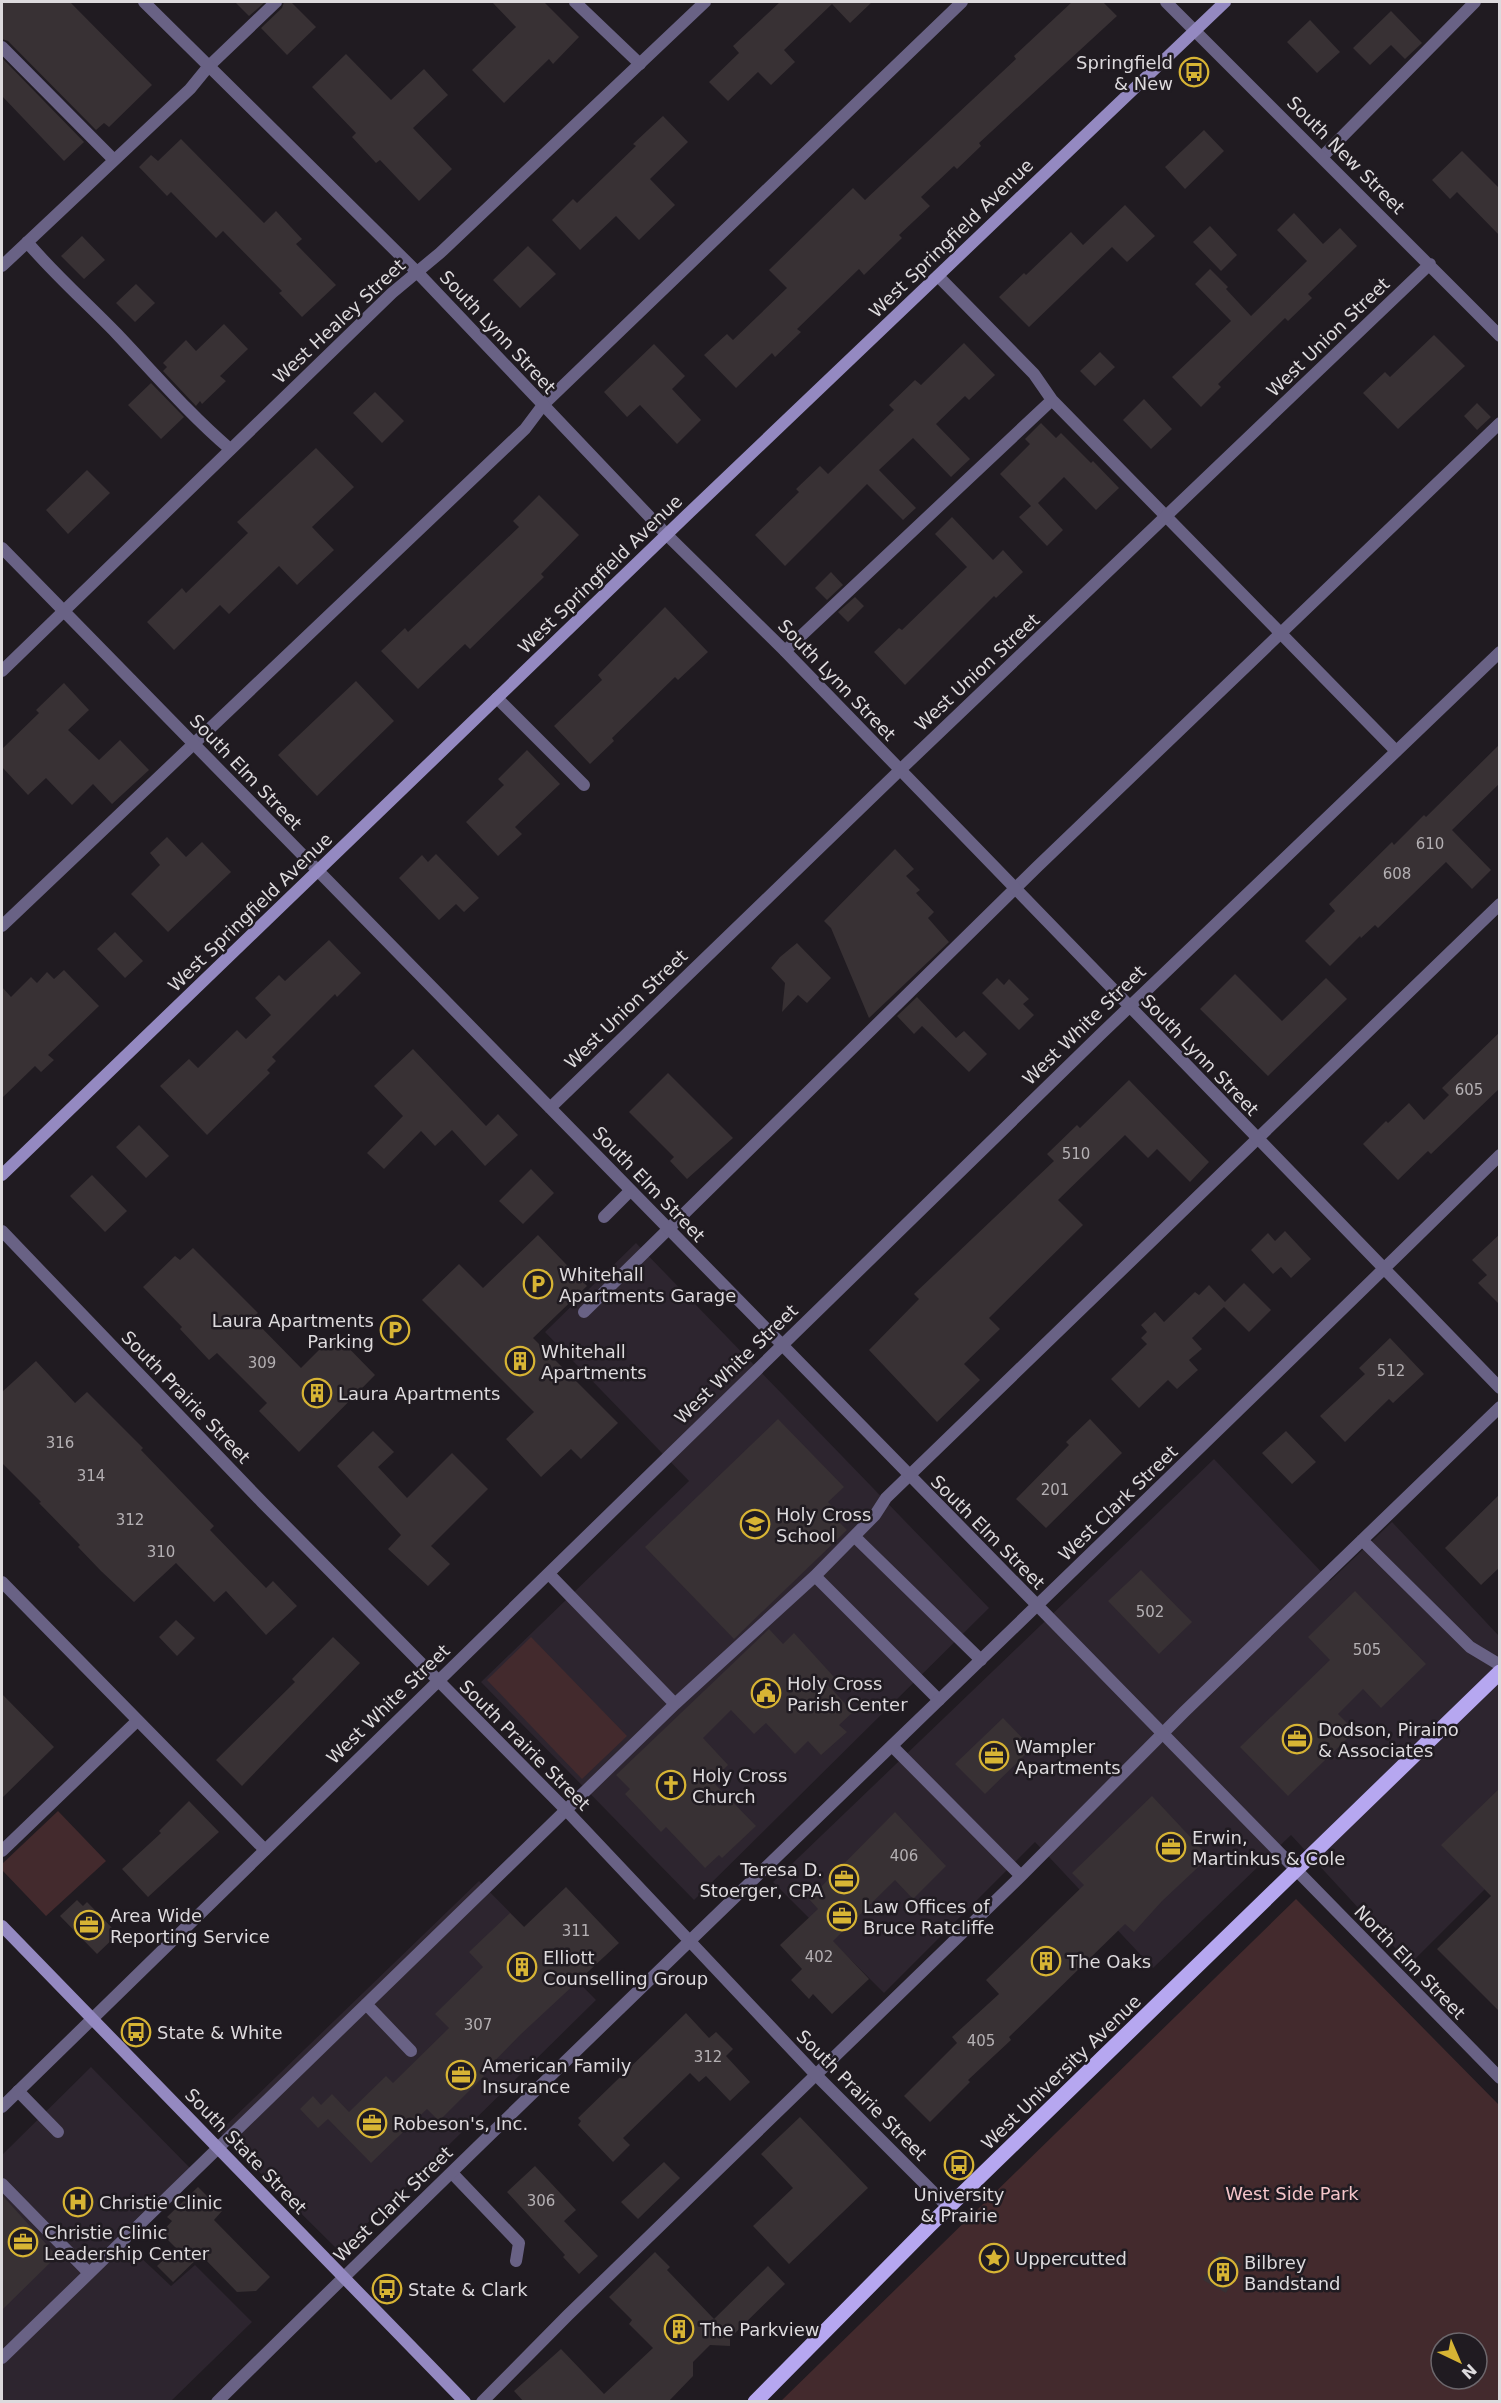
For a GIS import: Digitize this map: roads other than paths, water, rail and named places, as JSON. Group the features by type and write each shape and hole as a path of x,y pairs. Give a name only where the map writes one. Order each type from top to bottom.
{"main road":[{"name":"West Springfield Avenue","path":"2,1176 497,698 1225,2"},
{"name":"West University Avenue","path":"754,2402 948,2207 1500,1672"},
{"name":"South State Street","path":"2,1926 465,2402"}],"street":[{"name":"South Lynn Street","path":"144,2 417,272 667,535 785,651 1014,890 1500,1388"},
{"path":"2,266 190,89 208,67 276,2"},
{"path":"575,2 640,64"},
{"name":"West Healey Street","path":"2,671 392,293 705,2"},
{"path":"2,926 525,429 543,405 962,2"},
{"name":"South New Street","path":"1166,2 1500,336"},
{"path":"1322,157 1475,2"},
{"path":"2,47 114,160"},
{"path":"27,242 49,268 115,332 209,431 230,449"},
{"name":"West Union Street","path":"549,1108 1430,264"},
{"path":"938,276 1034,374 1052,400 1396,751"},
{"path":"785,651 1052,400"},
{"path":"584,1312 1014,890 1500,423"},
{"name":"South Elm Street","path":"2,548 1296,1871"},
{"name":"West White Street","path":"2,2107 781,1345 1129,1007 1500,652"},
{"path":"497,698 584,785"},
{"path":"2,2358 675,1704 816,1576 876,1515 886,1498 1500,904"},
{"name":"West Clark Street","path":"217,2402 688,1941 1037,1606 1500,1155"},
{"path":"604,1217 630,1191"},
{"name":"South Prairie Street","path":"2,1230 262,1502 566,1810 816,2075 948,2207"},
{"path":"482,2402 568,2315 1500,1407"},
{"path":"855,1537 981,1660"},
{"path":"1362,1540 1470,1647 1500,1665"},
{"path":"549,1574 675,1704"},
{"path":"816,1576 939,1700"},
{"path":"2,1582 265,1850"},
{"path":"2,1851 137,1721"},
{"path":"892,1746 1021,1876"},
{"name":"North Elm Street","path":"1296,1871 1500,2078"},
{"path":"366,2004 411,2051"},
{"path":"18,2091 58,2132"},
{"path":"452,2172 519,2243 516,2261"},
{"path":"2,2184 89,2273"}],"place":[{"name":"Springfield & New","path":"1194,72"},
{"name":"Whitehall Apartments Garage","path":"538,1284"},
{"name":"Laura Apartments Parking","path":"395,1330"},
{"name":"Whitehall Apartments","path":"520,1361"},
{"name":"Laura Apartments","path":"317,1393"},
{"name":"Holy Cross School","path":"755,1524"},
{"name":"Holy Cross Parish Center","path":"766,1693"},
{"name":"Dodson, Piraino & Associates","path":"1297,1739"},
{"name":"Wampler Apartments","path":"994,1756"},
{"name":"Holy Cross Church","path":"671,1785"},
{"name":"Erwin, Martinkus & Cole","path":"1171,1847"},
{"name":"Teresa D. Stoerger, CPA","path":"844,1879"},
{"name":"Law Offices of Bruce Ratcliffe","path":"842,1916"},
{"name":"Area Wide Reporting Service","path":"89,1925"},
{"name":"The Oaks","path":"1046,1961"},
{"name":"Elliott Counselling Group","path":"522,1967"},
{"name":"State & White","path":"136,2032"},
{"name":"American Family Insurance","path":"461,2075"},
{"name":"Robeson's, Inc.","path":"372,2123"},
{"name":"University & Prairie","path":"959,2165"},
{"name":"Christie Clinic","path":"78,2202"},
{"name":"Christie Clinic Leadership Center","path":"23,2242"},
{"name":"Uppercutted","path":"994,2258"},
{"name":"Bilbrey Bandstand","path":"1223,2272"},
{"name":"State & Clark","path":"387,2289"},
{"name":"The Parkview","path":"679,2329"}],"park label":[{"name":"West Side Park","path":"1292,2193"}]}
